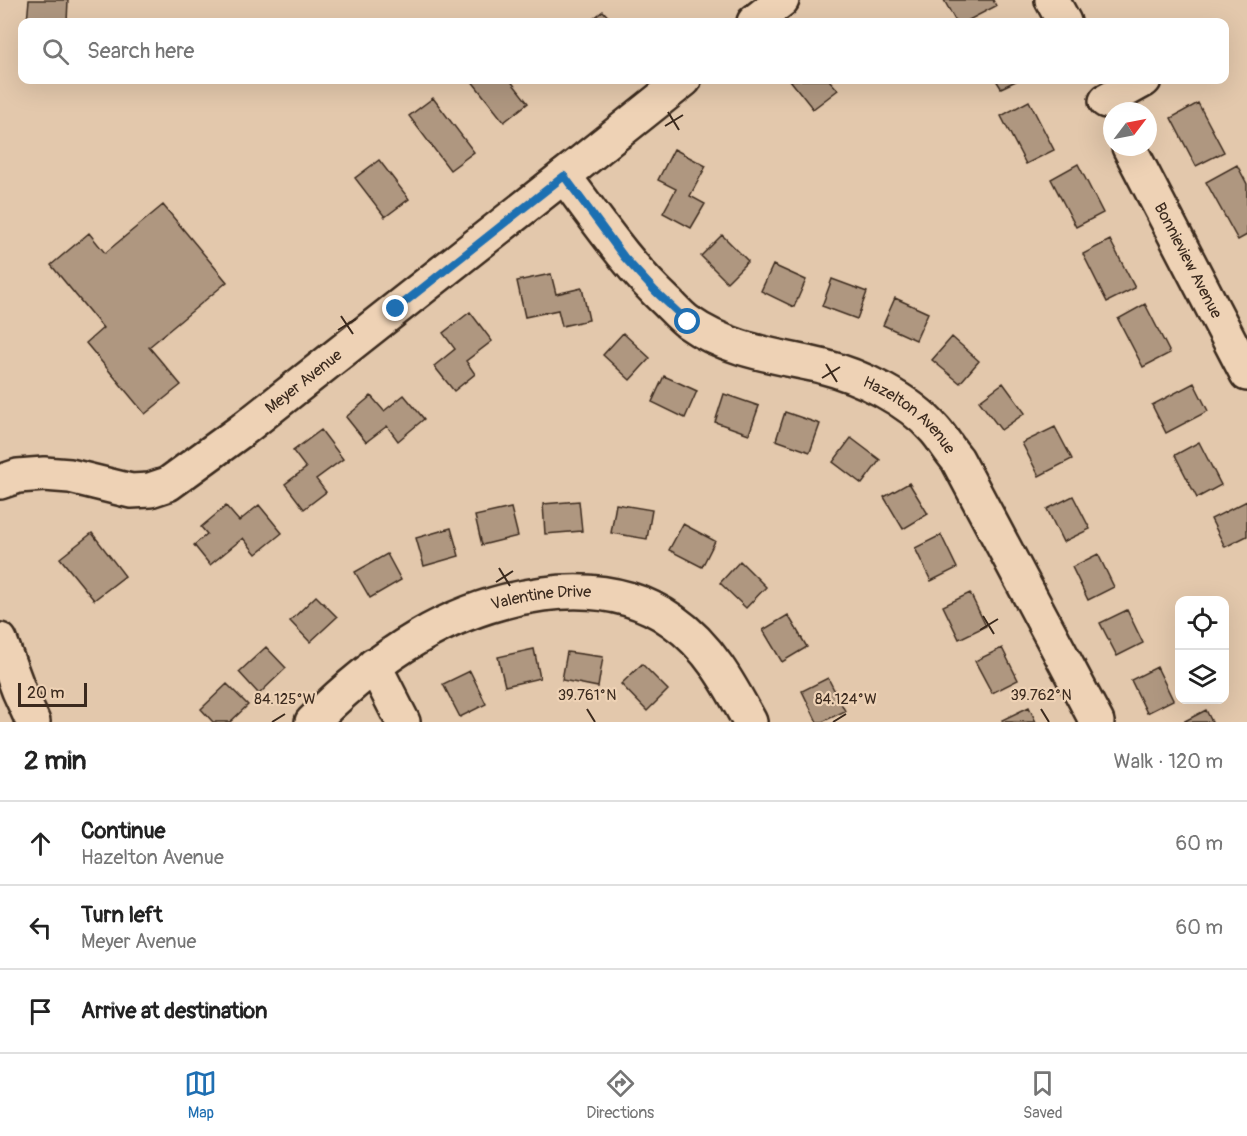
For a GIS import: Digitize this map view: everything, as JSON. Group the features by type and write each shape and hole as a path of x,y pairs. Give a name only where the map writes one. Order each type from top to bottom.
{"street":[{"path":"759,18 782,0"},
{"path":"1052,0 1062,18"},
{"name":"Meyer Avenue","path":"0,482 18,476 44,474 70,476 131,491 150,490 168,484 241,431 679,84"},
{"path":"1104,98 1135,84"},
{"name":"Bonnieview Avenue","path":"1134,156 1247,374"},
{"name":"Hazelton Avenue","path":"564,176 624,257 688,322 722,340 754,352 824,367 857,379 889,394 914,411 934,429 957,459 1097,722"},
{"name":"Valentine Drive","path":"312,722 338,695 374,665 447,620 483,606 520,597 558,592 592,591 618,595 652,607 675,621 716,663 750,722"},
{"path":"0,640 33,722"},
{"path":"374,665 403,722"}],"building":[{"path":"29,0 68,0 67,18 27,18"},
{"path":"944,0 993,0 996,6 973,18 954,18"},
{"path":"603,11 609,18 594,18"},
{"path":"474,84 513,84 528,103 504,122"},
{"path":"793,84 833,84 838,90 813,109"},
{"path":"433,98 474,152 450,170 409,116"},
{"path":"1029,101 1054,150 1026,164 1001,116"},
{"path":"1198,103 1224,152 1196,166 1171,118"},
{"path":"674,149 706,166 690,196 705,204 691,228 663,213 676,189 658,180"},
{"path":"379,160 409,199 385,217 355,178"},
{"path":"1078,164 1103,213 1076,227 1051,179"},
{"path":"1237,165 1247,184 1247,235 1238,240 1206,182"},
{"path":"163,205 227,282 149,347 181,385 145,414 86,343 103,328 51,265 89,233 105,253"},
{"path":"722,235 748,261 727,282 701,256"},
{"path":"1110,240 1135,288 1107,302 1083,254"},
{"path":"773,265 806,280 794,307 761,291"},
{"path":"551,274 556,294 582,288 589,320 562,326 558,310 525,317 517,281"},
{"path":"832,279 867,292 857,319 822,306"},
{"path":"895,298 928,313 916,340 883,325"},
{"path":"1145,304 1170,353 1143,367 1118,319"},
{"path":"470,312 492,341 466,361 475,374 454,391 434,366 455,349 443,333"},
{"path":"623,333 650,358 630,380 603,355"},
{"path":"952,337 979,361 960,383 932,360"},
{"path":"664,376 697,391 685,418 652,402"},
{"path":"1003,383 1025,413 1001,430 979,401"},
{"path":"1194,383 1208,411 1166,433 1152,405"},
{"path":"724,394 759,406 749,434 715,422"},
{"path":"404,395 424,419 398,441 387,426 366,442 346,417 371,396 384,411"},
{"path":"785,412 820,424 810,452 776,440"},
{"path":"1055,427 1072,459 1039,476 1022,443"},
{"path":"321,430 343,459 316,479 326,492 304,509 285,484 306,468 293,451"},
{"path":"851,438 880,460 862,484 833,462"},
{"path":"1199,442 1221,485 1197,498 1175,455"},
{"path":"909,483 928,514 903,529 884,497"},
{"path":"1073,496 1090,529 1063,542 1047,509"},
{"path":"579,501 582,531 545,534 543,504"},
{"path":"1247,501 1247,536 1225,547 1211,519"},
{"path":"616,504 652,510 647,539 611,533"},
{"path":"259,505 282,533 256,554 243,538 210,565 194,545 207,534 201,527 226,506 239,521"},
{"path":"511,508 518,536 482,545 475,516"},
{"path":"683,524 715,541 702,567 669,550"},
{"path":"451,528 459,556 424,566 416,538"},
{"path":"92,533 125,576 94,600 60,558"},
{"path":"941,535 957,568 931,581 915,548"},
{"path":"387,554 401,580 370,598 355,572"},
{"path":"1098,554 1114,587 1088,600 1072,567"},
{"path":"740,561 766,587 746,608 720,583"},
{"path":"970,593 986,626 959,639 943,606"},
{"path":"316,596 337,617 310,642 290,621"},
{"path":"1127,610 1143,643 1117,656 1100,623"},
{"path":"788,615 807,647 782,662 763,630"},
{"path":"266,647 286,668 259,694 239,672"},
{"path":"1002,648 1018,680 992,693 975,661"},
{"path":"534,649 540,678 505,686 498,657"},
{"path":"567,652 603,657 598,687 562,680"},
{"path":"642,664 668,690 647,711 621,684"},
{"path":"1157,667 1173,700 1147,713 1131,680"},
{"path":"470,671 486,704 460,717 443,684"},
{"path":"828,678 845,711 822,722 817,722 802,691"},
{"path":"227,684 248,705 230,722 213,722 201,709"},
{"path":"1029,707 1036,722 1003,722 1002,720"},
{"path":"1206,710 1212,722 1183,722"}],"route":[{"path":"396,309 564,176 624,257 688,322"}]}
